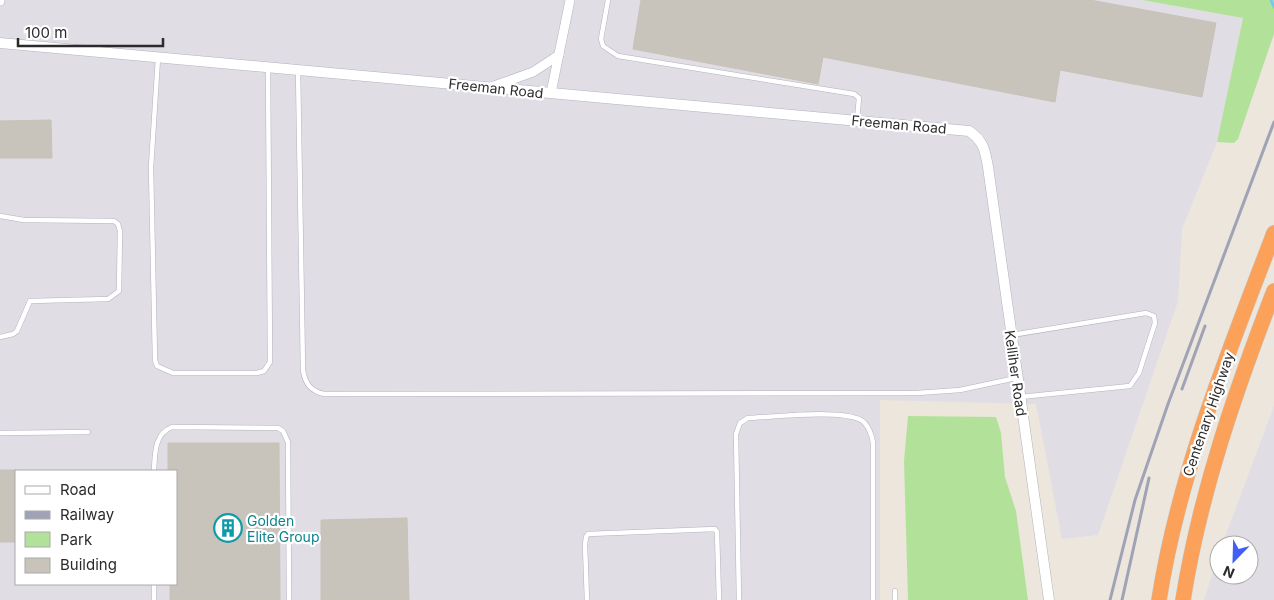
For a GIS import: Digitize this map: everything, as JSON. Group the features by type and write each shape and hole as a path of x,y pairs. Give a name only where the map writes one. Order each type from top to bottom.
{"highway":[{"name":"Centenary Highway","path":"1159,600 1174,525 1197,441 1274,234"},
{"name":"Centenary Highway","path":"1183,600 1198,524 1222,432 1274,291"}],"street":[{"path":"552,94 570,0"},
{"name":"Freeman Road","path":"0,43 969,131 979,138 984,146"},
{"path":"491,87 533,72 559,55"},
{"name":"Kelliher Road","path":"984,146 1049,600"}],"lane":[{"path":"608,0 601,39 603,46 618,56 854,94 860,98 857,120"},
{"path":"158,58 151,167 155,360 157,366 173,374 257,373 264,371 270,362 268,68"},
{"path":"298,70 302,370 309,387 317,392 917,393 960,390 1016,378"},
{"path":"0,216 24,220 114,221 118,224 120,231 119,291 108,299 30,301 17,331 0,337"},
{"path":"1011,335 1146,313 1154,316 1155,323 1139,374 1130,386 1019,397"},
{"path":"739,600 736,434 740,423 748,418 847,414 863,421 872,434 873,600"},
{"path":"154,470 159,436 165,429 172,426 278,428 283,431 288,442 289,600"},
{"path":"0,433 88,432"},
{"path":"587,600 585,545 588,534 715,529 717,532 719,600"},
{"path":"154,585 154,600"},
{"path":"895,591 895,600"}],"shaded area":[{"path":"0,0 1142,0 1243,18 1217,142 1182,229 1178,301 1098,535 1062,539 1036,404 880,400 880,600 0,600"},
{"path":"1274,406 1274,600 1204,600 1209,585 1259,585 1259,535 1226,535"}],"green space":[{"path":"1142,0 1274,0 1274,34 1238,139 1234,143 1217,142 1243,18"},
{"path":"908,416 996,417 1001,433 1005,477 1016,511 1028,600 908,600 904,461"}],"building":[{"path":"641,0 1090,0 1216,23 1202,97 1060,70 1055,102 823,57 818,84 633,49"},
{"path":"51,120 52,158 0,158 0,121"},
{"name":"Golden Elite Group","path":"168,443 279,443 280,600 170,600 170,585 178,585 178,470 168,470"},
{"path":"0,470 15,470 15,542 0,542"},
{"path":"407,518 409,600 321,600 321,520"}],"waterway":[{"path":"1271,0 1274,7"}],"railway":[{"path":"1110,600 1135,500 1168,404 1274,122"},
{"path":"1182,389 1205,326"},
{"path":"1122,600 1149,478"}],"place":[{"name":"Golden Elite Group","path":"228,528"}]}
